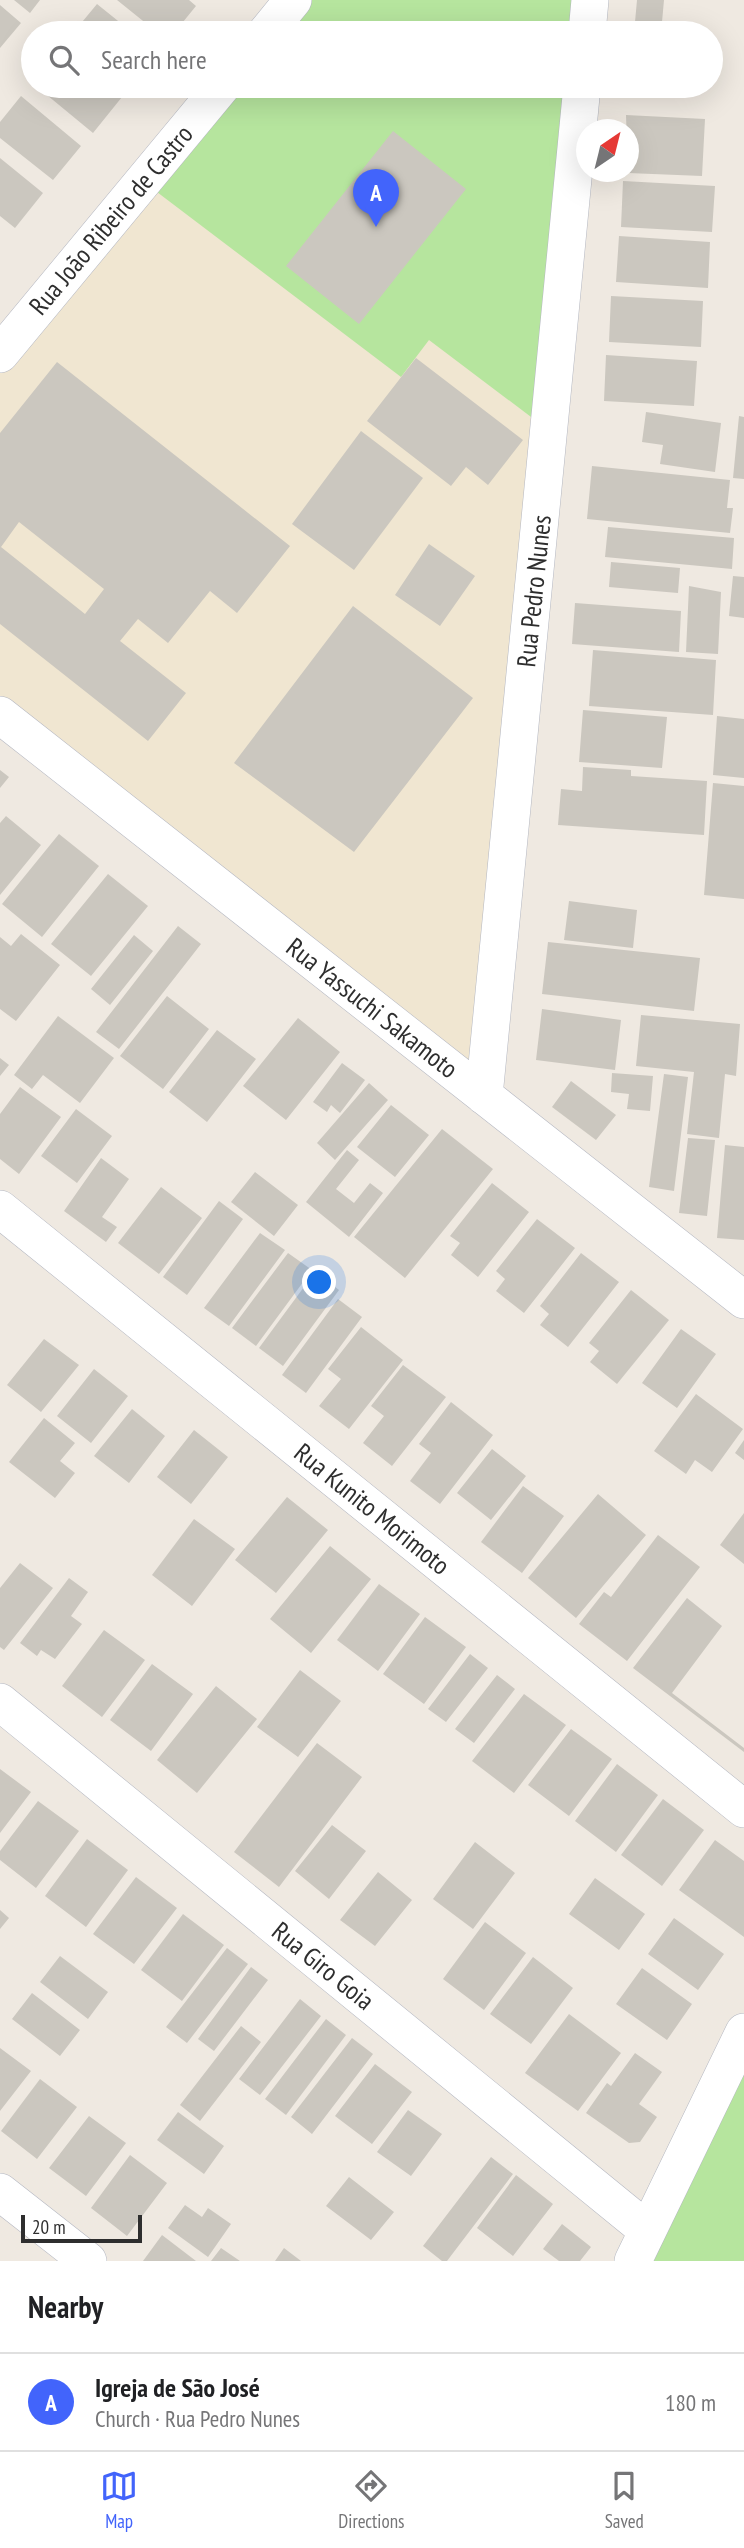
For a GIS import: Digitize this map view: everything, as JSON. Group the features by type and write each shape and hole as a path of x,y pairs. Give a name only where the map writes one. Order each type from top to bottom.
{"street":[{"path":"276,21 293,0"},
{"path":"588,21 590,0"},
{"name":"Rua João Ribeiro de Castro","path":"0,354 212,98"},
{"name":"Rua Pedro Nunes","path":"484,1096 581,98"},
{"name":"Rua Yassuchi Sakamoto","path":"0,715 744,1300"},
{"name":"Rua Kunito Morimoto","path":"0,1209 744,1809"},
{"name":"Rua Giro Goia","path":"0,1702 640,2246"},
{"path":"640,2246 744,2032"},
{"path":"0,2192 88,2261"}],"shaded area":[{"path":"144,181 400,376 429,339 535,420 475,1090 0,716 0,354"}],"green space":[{"path":"308,0 577,0 575,21 291,21"},
{"path":"228,98 567,98 535,420 429,340 401,377 153,189"},
{"path":"744,2066 744,2261 648,2261"}],"building":[{"path":"14,0 40,0 30,13"},
{"path":"117,0 189,0 196,6 184,21 143,21"},
{"path":"637,0 664,0 662,21 635,21"},
{"path":"97,4 118,21 83,21"},
{"path":"0,5 21,23 0,48"},
{"path":"21,96 81,146 53,180 0,138 0,122"},
{"path":"51,98 121,98 93,133"},
{"path":"626,115 705,119 702,176 639,173 639,119 626,119"},
{"path":"393,131 466,189 359,324 286,266"},
{"path":"0,158 43,193 15,228 0,216"},
{"path":"623,182 715,186 712,232 621,227"},
{"path":"619,236 710,242 708,288 616,282"},
{"path":"611,296 703,301 701,347 609,342"},
{"path":"606,355 697,361 694,406 604,401"},
{"path":"416,358 523,440 488,485 466,467 451,486 367,421"},
{"path":"57,362 290,546 237,613 210,591 168,643 138,619 120,641 186,693 148,741 0,624 0,433","holes":["19,522 104,589 85,614 1,547"]},
{"path":"646,412 721,423 715,472 660,464 663,445 642,442"},
{"path":"739,416 744,417 744,479 733,478"},
{"path":"361,431 423,478 354,570 292,524"},
{"path":"592,466 730,480 727,508 733,508 730,533 587,519"},
{"path":"608,527 734,538 732,569 605,557"},
{"path":"429,544 475,576 440,626 395,595"},
{"path":"611,562 680,568 678,593 609,587"},
{"path":"733,576 744,577 744,618 729,616"},
{"path":"689,586 721,592 718,654 686,652"},
{"path":"575,603 681,611 679,652 572,644"},
{"path":"353,606 473,698 354,852 234,763"},
{"path":"593,650 716,660 713,715 589,706"},
{"path":"583,710 667,717 662,768 579,762"},
{"path":"717,716 744,719 744,778 713,775"},
{"path":"583,767 631,770 631,776 707,781 704,835 558,825 561,789 582,791"},
{"path":"0,770 9,777 0,788"},
{"path":"713,783 744,786 744,899 704,895"},
{"path":"6,816 41,845 0,895 0,823"},
{"path":"59,834 99,866 42,937 2,904"},
{"path":"108,874 148,906 91,976 51,944"},
{"path":"569,901 637,910 633,948 564,940"},
{"path":"178,926 201,944 119,1049 96,1032"},
{"path":"21,934 60,965 16,1021 0,1009 0,937 11,946"},
{"path":"134,935 153,951 110,1005 91,989"},
{"path":"548,942 700,958 694,1011 542,994"},
{"path":"167,996 209,1029 163,1089 120,1056"},
{"path":"542,1009 621,1020 615,1070 536,1060"},
{"path":"641,1015 740,1024 736,1076 725,1074 719,1138 687,1134 694,1072 636,1066"},
{"path":"58,1016 114,1058 80,1103 43,1075 32,1089 14,1075"},
{"path":"298,1018 340,1052 286,1120 243,1086"},
{"path":"217,1030 256,1059 207,1122 169,1092"},
{"path":"0,1058 9,1065 0,1076"},
{"path":"342,1063 365,1080 340,1113 331,1105 327,1112 313,1102"},
{"path":"612,1073 653,1076 650,1111 627,1109 629,1094 611,1092"},
{"path":"664,1074 688,1077 674,1191 649,1187"},
{"path":"571,1081 616,1115 596,1140 552,1107"},
{"path":"369,1083 388,1100 335,1160 317,1143"},
{"path":"20,1087 61,1117 19,1174 0,1159 0,1114"},
{"path":"391,1105 429,1135 395,1177 357,1147"},
{"path":"76,1109 112,1136 77,1183 41,1156"},
{"path":"442,1129 493,1169 405,1278 354,1237"},
{"path":"688,1138 715,1140 707,1216 679,1213"},
{"path":"725,1145 744,1147 744,1240 717,1238"},
{"path":"347,1150 359,1160 336,1189 354,1203 370,1183 383,1193 349,1237 306,1202"},
{"path":"101,1158 129,1179 102,1217 117,1227 106,1242 64,1211"},
{"path":"255,1172 298,1205 274,1236 231,1202"},
{"path":"492,1183 529,1212 478,1277 451,1255 460,1243 450,1236"},
{"path":"161,1187 202,1218 159,1274 118,1243"},
{"path":"219,1201 243,1219 187,1295 163,1277"},
{"path":"537,1219 575,1248 524,1313 496,1291 505,1279 496,1271"},
{"path":"260,1233 285,1250 229,1326 204,1308"},
{"path":"288,1253 312,1270 256,1346 232,1328"},
{"path":"581,1253 619,1282 568,1347 540,1325 549,1314 540,1306"},
{"path":"315,1272 339,1290 283,1366 259,1348"},
{"path":"631,1290 669,1320 617,1384 590,1362 599,1351 589,1343"},
{"path":"338,1299 362,1317 306,1393 282,1375"},
{"path":"361,1327 403,1360 349,1429 319,1406 341,1379 328,1369"},
{"path":"681,1329 716,1354 677,1408 642,1383"},
{"path":"44,1339 79,1365 41,1412 7,1385"},
{"path":"403,1365 446,1397 392,1466 363,1443 384,1416 371,1406"},
{"path":"94,1369 128,1396 91,1443 57,1416"},
{"path":"696,1394 743,1429 712,1472 695,1460 686,1474 654,1451"},
{"path":"451,1402 493,1435 440,1504 410,1481 431,1453 419,1444"},
{"path":"132,1409 165,1436 129,1483 94,1456"},
{"path":"44,1418 75,1443 60,1461 75,1473 55,1498 9,1462"},
{"path":"194,1430 228,1457 191,1504 157,1477"},
{"path":"744,1440 744,1460 735,1453"},
{"path":"492,1449 526,1476 491,1520 457,1493"},
{"path":"523,1486 564,1516 522,1573 481,1542"},
{"path":"598,1494 646,1535 576,1618 528,1578"},
{"path":"287,1497 328,1530 276,1593 235,1560"},
{"path":"744,1513 744,1564 720,1545"},
{"path":"194,1519 235,1549 192,1606 152,1575"},
{"path":"658,1535 700,1567 627,1661 579,1624 604,1592 611,1597"},
{"path":"330,1546 371,1579 311,1653 270,1619"},
{"path":"20,1563 53,1588 4,1650 0,1647 0,1588"},
{"path":"69,1578 88,1592 71,1616 82,1624 55,1659 41,1650 37,1656 20,1643"},
{"path":"379,1584 420,1614 378,1671 337,1640"},
{"path":"687,1598 722,1626 672,1693 744,1748 744,1752 633,1668"},
{"path":"425,1617 466,1647 424,1704 383,1674"},
{"path":"104,1630 145,1660 102,1717 62,1686"},
{"path":"470,1654 488,1668 446,1722 428,1709"},
{"path":"152,1664 193,1694 151,1751 110,1720"},
{"path":"300,1670 341,1701 298,1757 257,1727"},
{"path":"497,1675 515,1689 474,1743 455,1729"},
{"path":"216,1686 257,1719 197,1793 157,1760"},
{"path":"524,1694 566,1725 514,1793 472,1761"},
{"path":"571,1729 612,1759 569,1816 528,1785"},
{"path":"317,1743 362,1777 279,1887 234,1852"},
{"path":"617,1764 658,1795 616,1852 575,1821"},
{"path":"0,1769 31,1792 0,1833"},
{"path":"663,1799 704,1830 662,1886 621,1855"},
{"path":"38,1801 79,1831 36,1888 0,1860 0,1851"},
{"path":"332,1825 366,1851 329,1899 295,1871"},
{"path":"87,1839 128,1870 86,1927 45,1896"},
{"path":"715,1840 744,1861 744,1937 679,1890"},
{"path":"475,1842 515,1873 473,1929 433,1899"},
{"path":"378,1872 412,1900 375,1946 340,1920"},
{"path":"136,1877 177,1908 134,1964 93,1934"},
{"path":"595,1878 645,1914 619,1950 569,1914"},
{"path":"0,1910 9,1918 0,1929"},
{"path":"183,1914 224,1945 182,2001 141,1970"},
{"path":"674,1918 724,1954 698,1990 648,1954"},
{"path":"485,1922 526,1953 484,2010 443,1979"},
{"path":"227,1948 248,1964 187,2043 166,2027"},
{"path":"60,1956 108,1992 88,2019 40,1982"},
{"path":"533,1957 573,1988 531,2044 490,2014"},
{"path":"251,1967 268,1980 214,2051 198,2039"},
{"path":"642,1968 692,2004 667,2040 616,2004"},
{"path":"32,1993 80,2030 60,2056 12,2019"},
{"path":"300,1999 321,2016 260,2095 239,2079"},
{"path":"569,2014 621,2053 578,2111 525,2073"},
{"path":"326,2019 346,2035 286,2115 265,2099"},
{"path":"241,2026 261,2042 200,2121 180,2105"},
{"path":"352,2038 373,2054 312,2134 291,2117"},
{"path":"0,2048 31,2071 0,2111"},
{"path":"635,2053 662,2072 639,2104 657,2117 640,2142 629,2143 586,2113 607,2083 611,2086"},
{"path":"375,2064 412,2092 372,2144 335,2116"},
{"path":"40,2079 77,2107 37,2159 1,2131"},
{"path":"408,2110 442,2134 411,2176 377,2152"},
{"path":"178,2112 224,2146 204,2174 157,2140"},
{"path":"89,2116 126,2143 86,2196 49,2168"},
{"path":"130,2155 167,2183 127,2236 91,2208"},
{"path":"491,2157 513,2174 447,2261 442,2261 423,2246"},
{"path":"516,2175 553,2204 513,2256 477,2228"},
{"path":"349,2177 394,2212 371,2240 326,2206"},
{"path":"185,2205 202,2217 208,2208 231,2224 208,2257 168,2228"},
{"path":"562,2224 591,2247 580,2261 559,2261 543,2249"},
{"path":"162,2235 196,2261 143,2261"},
{"path":"221,2248 240,2261 211,2261"},
{"path":"284,2248 301,2261 275,2261"}],"place":[{"name":"Igreja de São José","path":"376,227"}]}
